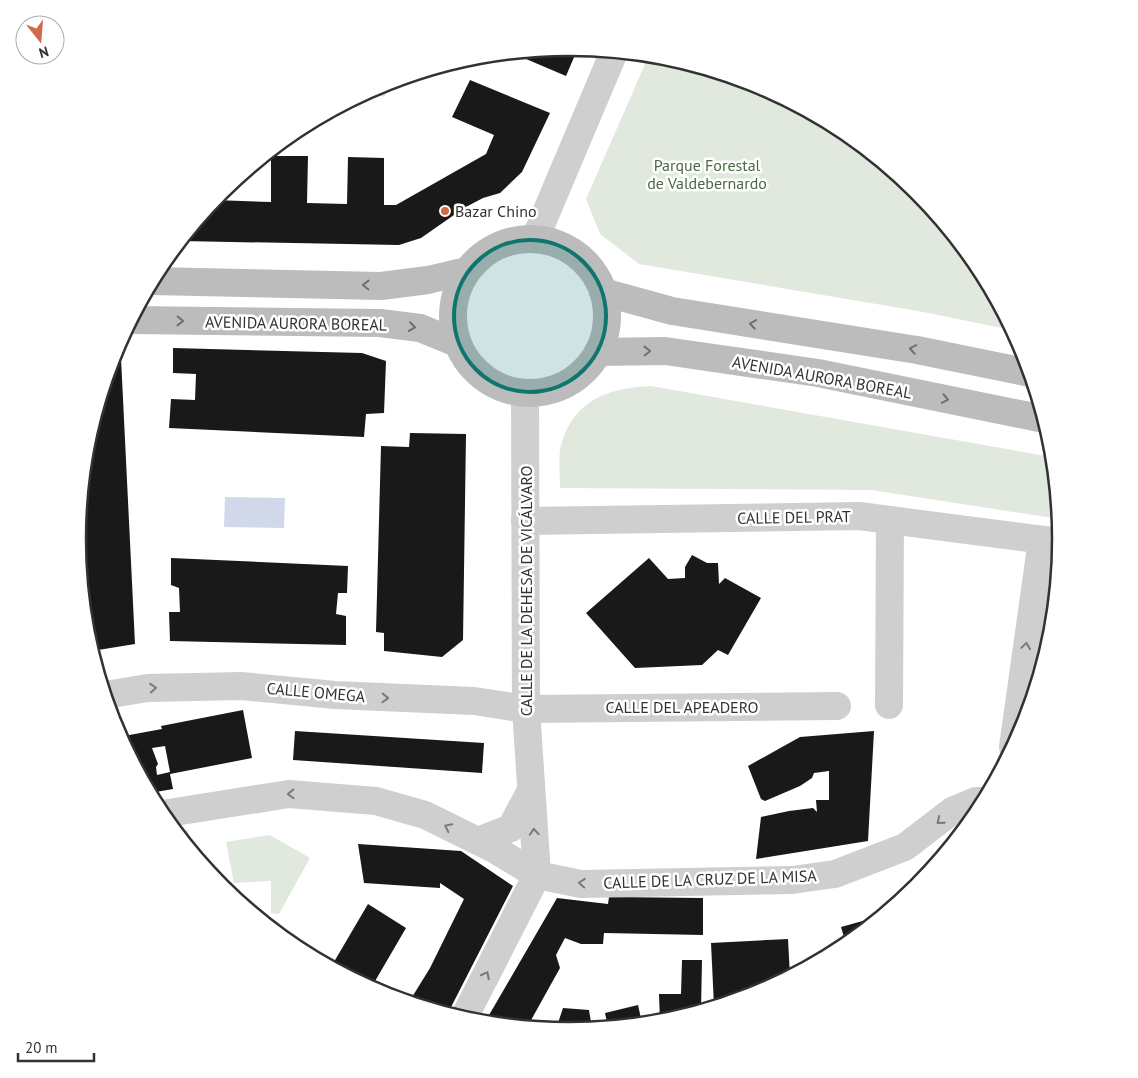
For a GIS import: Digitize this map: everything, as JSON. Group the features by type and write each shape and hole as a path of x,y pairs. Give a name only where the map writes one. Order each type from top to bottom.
{"main road":[{"path":"535,239 553,242 570,250 584,261 596,275 603,292 607,312 606,326 598,352 588,366 575,378 560,387 543,392 525,393 508,390 491,383 471,366 457,343 453,325 453,306 457,288 466,271 480,257 496,246 515,240 535,239"},
{"path":"162,281 381,286 428,280 466,271"},
{"path":"603,292 672,311 917,350 1021,371"},
{"name":"AVENIDA AURORA BOREAL","path":"139,320 380,323 420,328 457,343"},
{"name":"AVENIDA AURORA BOREAL","path":"598,352 665,351 818,373 1036,417"}],"street":[{"path":"535,239 611,58"},
{"name":"CALLE DE LA DEHESA DE VICÁLVARO","path":"525,393 526,709 537,875"},
{"name":"CALLE DEL PRAT","path":"525,521 859,516 1051,541"},
{"path":"890,520 890,705"},
{"path":"1019,713 1051,541"},
{"name":"CALLE OMEGA","path":"112,694 148,688 241,686 335,695 474,701 526,709"},
{"name":"CALLE DEL APEADERO","path":"526,709 837,706"},
{"path":"478,841 511,828 532,789"},
{"name":"CALLE DE LA CRUZ DE LA MISA","path":"172,812 289,794 325,795 376,801 425,815 478,841 537,875 581,884 813,878 835,874 905,847 952,811 973,802"},
{"path":"468,1010 537,875"}],"highlighted area":[{"path":"515,240 553,242 584,261 596,275 607,312 605,333 588,366 575,378 543,392 508,390 477,373 457,343 453,325 453,306 466,271 496,246"}],"green space":[{"name":"Parque Forestal de Valdebernardo","path":"646,63 694,73 724,82 783,106 810,121 863,156 887,176 932,221 952,245 987,298 1003,328 918,311 639,264 600,234 586,199"},
{"path":"651,386 1044,456 1048,476 1051,518 871,490 560,488 559,461 561,445 567,429 575,417 584,407 607,393"},
{"path":"270,835 310,858 279,914 271,913 271,881 234,883 226,842"}],"water":[{"path":"225,497 285,498 284,528 224,527"}],"building":[{"path":"574,56 566,76 524,58"},
{"path":"470,80 550,113 522,172 500,193 483,198 464,208 421,238 399,245 189,241 226,200 271,202 271,159 275,156 308,156 307,203 347,204 348,157 384,158 384,205 396,205 486,154 494,135 452,117"},
{"path":"173,348 362,353 386,361 384,413 366,414 364,437 169,428 171,399 195,400 196,374 173,373"},
{"path":"121,359 135,644 100,650 90,602 87,571 87,507 90,476 103,414"},
{"path":"410,433 466,434 463,640 442,657 384,651 384,633 376,632 381,446 409,447"},
{"path":"692,555 707,563 718,563 719,584 725,578 761,598 728,655 718,650 702,665 635,668 586,613 649,558 668,579 685,578 685,567"},
{"path":"171,558 348,566 347,593 338,593 336,614 346,616 346,645 170,641 169,612 180,612 179,588 171,585"},
{"path":"243,710 252,758 170,774 173,789 158,792 128,735 162,729 161,726","holes":["165,746 170,772 157,775 156,767 158,764 152,748"]},
{"path":"295,731 484,743 482,773 293,760"},
{"path":"874,731 868,841 756,859 761,817 813,808 817,812 816,800 829,800 829,771 814,773 812,778 800,786 765,801 761,799 748,766 800,737"},
{"path":"358,844 461,851 513,886 451,1007 413,996 430,968 464,899 440,883 440,888 364,883"},
{"path":"609,897 703,898 703,935 604,933 603,944 581,944 565,938 556,955 560,968 531,1020 489,1015 557,898 608,904"},
{"path":"368,904 406,928 375,981 335,961"},
{"path":"865,920 844,936 841,927"},
{"path":"788,939 790,968 754,985 714,999 711,943"},
{"path":"682,960 702,960 701,1003 660,1013 659,994 681,994"},
{"path":"638,1005 641,1016 607,1020 605,1013"},
{"path":"563,1008 589,1010 591,1021 558,1022"}],"place":[{"name":"Bazar Chino","path":"445,211"}]}
